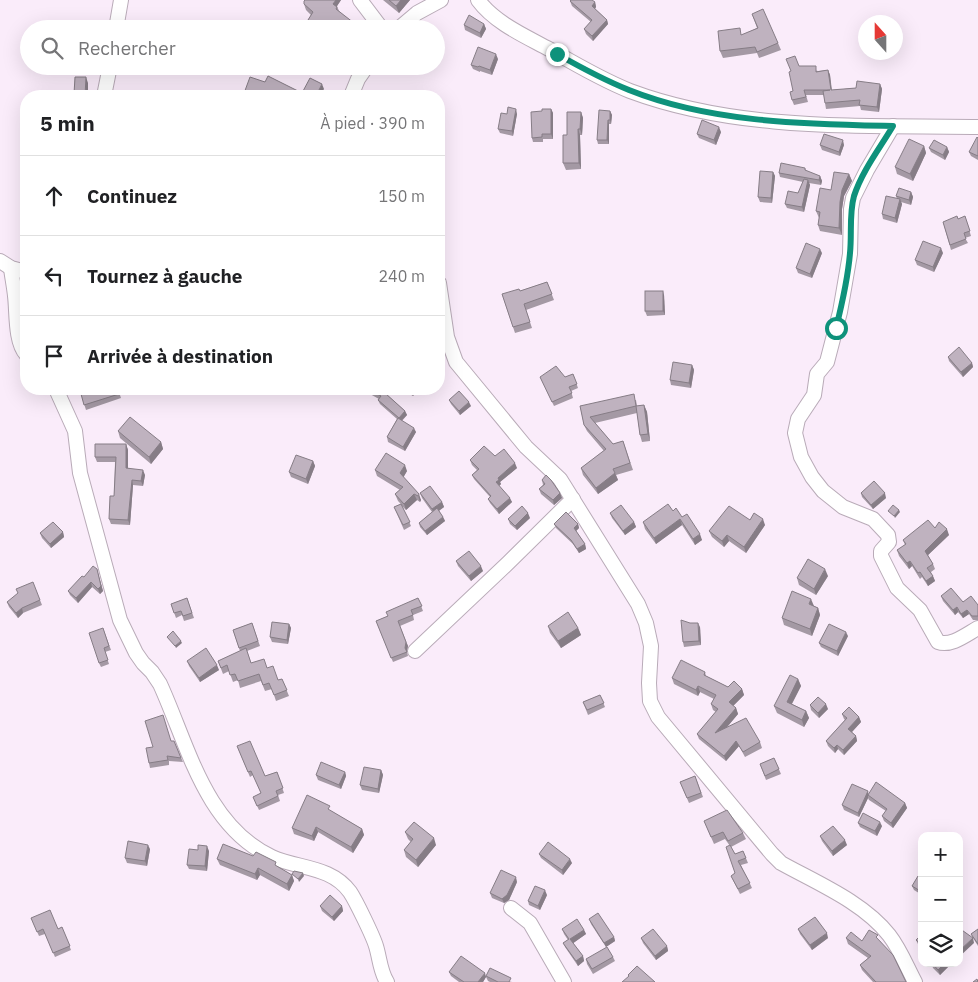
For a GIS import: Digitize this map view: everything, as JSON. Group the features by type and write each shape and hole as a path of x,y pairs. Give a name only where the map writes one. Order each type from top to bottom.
{"street":[{"path":"118,20 121,0"},
{"path":"360,0 375,20"},
{"path":"409,20 417,13 441,0"},
{"path":"478,0 496,18 584,69 629,90 672,104 737,117 792,123 978,127"},
{"path":"105,90 108,75"},
{"path":"353,90 361,75"},
{"path":"893,126 866,170 853,198 850,254 840,312 827,362 817,374 814,394 798,420 795,433 801,457 812,477 823,491 843,507 873,518 888,535 889,542 881,551 881,556 897,588 920,610 938,642 945,644 965,636 978,628"},
{"path":"5,265 20,270"},
{"path":"5,265 15,297 20,340"},
{"path":"445,319 448,337 456,362 526,447 560,479 638,604 646,623 651,646 650,701 658,717 780,862 846,898 888,934 915,982"},
{"path":"59,395 75,431 80,473 120,620 136,653 160,684 208,795 234,831 254,846 272,857 324,871 339,880 350,892 376,945 382,973 387,982"},
{"path":"415,651 573,500"},
{"path":"511,908 530,923 564,982"}],"building":[{"path":"336,0 333,4 337,7 336,9 350,20 308,20 313,12 304,4 304,1"},
{"path":"389,0 401,0 396,6"},
{"path":"571,0 592,0 595,2 592,6 607,20 592,36 584,29 592,20"},
{"path":"763,9 778,43 757,52 755,47 720,51 718,31 740,28 741,35 758,28 752,14"},
{"path":"469,15 484,24 480,33 464,25"},
{"path":"478,47 496,54 490,70 471,65"},
{"path":"795,56 799,66 816,66 816,72 828,70 831,90 856,88 857,81 880,84 877,107 859,105 860,100 825,103 823,91 830,90 804,90 806,97 792,100 790,92 793,91 789,72 791,71 786,59"},
{"path":"268,76 296,90 245,90 250,77 265,82"},
{"path":"75,77 86,77 85,90 74,90"},
{"path":"310,78 322,84 319,90 304,90"},
{"path":"508,107 516,109 512,131 498,129 501,113 507,114"},
{"path":"542,109 551,109 551,134 542,134 542,137 532,138 531,112 542,111"},
{"path":"599,110 610,111 607,140 597,140"},
{"path":"567,112 581,112 580,129 578,129 579,163 563,163 563,135 567,135"},
{"path":"702,120 719,127 714,140 697,134"},
{"path":"824,134 843,140 839,152 820,145"},
{"path":"978,138 978,156 969,152"},
{"path":"909,139 924,146 910,174 895,167"},
{"path":"934,140 947,147 943,155 929,148"},
{"path":"781,163 805,168 805,170 820,176 819,180 779,173"},
{"path":"760,171 773,172 771,198 758,197"},
{"path":"834,172 849,174 842,190 839,228 818,225 820,212 816,211 820,188 831,190"},
{"path":"804,179 808,180 802,207 785,204 788,191 798,193"},
{"path":"899,188 911,192 909,200 896,196"},
{"path":"886,196 900,199 895,218 882,214"},
{"path":"957,216 958,219 965,216 970,231 964,233 966,239 950,245 943,222"},
{"path":"923,241 941,248 933,267 915,260"},
{"path":"806,243 820,249 810,274 796,268"},
{"path":"547,282 552,294 524,304 530,322 513,327 502,294 519,289 520,291"},
{"path":"645,291 663,291 663,311 645,311"},
{"path":"959,347 972,363 961,372 948,357"},
{"path":"673,362 692,365 689,383 670,380"},
{"path":"556,366 565,377 573,374 577,384 569,387 572,393 552,402 540,377"},
{"path":"459,391 469,402 459,411 449,400"},
{"path":"634,394 636,406 590,417 613,444 623,441 630,463 613,469 615,473 596,488 581,468 606,449 584,425 580,406"},
{"path":"81,395 116,395 84,405"},
{"path":"379,395 387,395 405,411 399,418 378,400 381,396"},
{"path":"644,405 648,434 640,435 636,406"},
{"path":"130,417 161,442 149,457 118,431"},
{"path":"398,418 414,428 403,447 387,437"},
{"path":"95,444 126,444 126,468 143,470 141,481 132,480 128,520 109,519 110,496 114,496 116,457 95,457"},
{"path":"484,446 495,456 504,449 515,463 496,482 510,498 497,509 488,499 491,496 472,475 479,469 470,460"},
{"path":"386,453 405,465 400,473 419,494 418,496 414,494 404,504 395,494 403,487 375,470"},
{"path":"296,455 313,461 306,479 289,472"},
{"path":"546,475 560,493 553,500 539,489 545,484 542,480"},
{"path":"874,481 885,493 871,505 861,493"},
{"path":"430,486 442,502 432,509 420,493"},
{"path":"401,504 410,522 403,525 394,507"},
{"path":"668,504 673,511 676,508 682,517 687,514 700,534 693,539 680,519 654,538 643,522"},
{"path":"621,505 634,522 623,531 610,513"},
{"path":"893,505 899,510 894,516 888,511"},
{"path":"522,506 528,513 515,526 508,519"},
{"path":"729,506 750,520 754,513 763,519 744,547 727,535 722,541 709,531"},
{"path":"437,508 443,517 425,531 419,523"},
{"path":"566,512 578,524 574,528 585,544 577,549 571,540 554,524"},
{"path":"928,520 935,528 939,522 947,529 925,551 933,564 927,568 933,576 926,581 910,561 907,563 897,550 906,544 903,540"},
{"path":"53,522 63,532 50,544 40,533"},
{"path":"469,551 481,566 469,576 456,561"},
{"path":"808,559 825,569 814,589 797,578"},
{"path":"93,566 97,569 101,586 98,589 91,582 76,598 68,591"},
{"path":"33,582 40,600 22,608 16,613 7,602 18,593 16,589"},
{"path":"951,588 963,602 971,596 978,605 978,616 972,616 967,610 961,614 957,607 953,610 941,596"},
{"path":"792,591 811,599 809,604 818,608 810,629 782,618"},
{"path":"187,598 192,613 183,616 181,611 174,613 171,604"},
{"path":"418,598 422,606 411,610 413,615 398,621 406,642 405,648 407,652 391,658 376,621 388,616 386,612"},
{"path":"568,612 578,628 558,641 548,626"},
{"path":"681,620 698,623 699,641 683,642"},
{"path":"272,622 289,624 287,640 270,637"},
{"path":"252,623 258,641 239,648 233,630"},
{"path":"829,624 846,632 837,651 819,643"},
{"path":"103,628 109,646 104,648 108,660 99,663 89,633"},
{"path":"173,631 181,641 175,646 167,637"},
{"path":"206,648 217,665 199,678 187,661"},
{"path":"246,648 251,663 264,659 267,668 273,666 278,680 282,679 287,690 274,695 269,683 263,685 259,674 238,681 235,674 230,675 227,665 221,668 218,661"},
{"path":"681,660 705,672 704,675 728,687 734,681 742,689 729,702 736,708 715,733 746,718 760,742 743,752 736,741 724,756 697,734 718,709 711,704 716,695 698,686 696,690 672,678"},
{"path":"790,675 798,679 787,702 806,711 802,720 774,706"},
{"path":"600,695 604,703 587,710 583,702"},
{"path":"818,697 826,704 818,713 810,705"},
{"path":"849,707 859,717 848,729 856,736 843,750 837,745 834,748 826,741 847,718 842,714"},
{"path":"163,715 171,741 174,741 181,758 167,756 168,760 149,763 146,748 153,747 145,721"},
{"path":"250,741 265,776 277,772 283,788 276,791 278,796 257,806 253,797 261,793 251,771 248,772 237,746"},
{"path":"774,758 779,769 765,776 760,764"},
{"path":"321,762 345,772 339,785 316,775"},
{"path":"364,767 381,770 378,789 360,785"},
{"path":"695,776 701,793 687,798 680,782"},
{"path":"876,782 905,803 891,823 882,816 887,809 868,795"},
{"path":"852,784 868,791 858,813 842,805"},
{"path":"307,795 330,806 328,809 362,829 351,847 316,827 312,836 292,828"},
{"path":"727,810 743,833 728,841 723,832 711,837 704,821"},
{"path":"863,813 880,822 875,831 858,823"},
{"path":"414,822 434,838 416,860 404,850 413,839 405,832"},
{"path":"833,826 845,840 832,851 820,836"},
{"path":"128,841 148,845 145,861 125,858"},
{"path":"548,842 570,859 562,870 539,854"},
{"path":"223,844 253,856 256,852 276,862 275,865 292,875 287,884 258,868 255,874 217,859"},
{"path":"198,845 207,846 205,866 187,865 189,849 198,850"},
{"path":"730,845 735,854 743,851 746,858 738,861 750,883 738,889 731,876 735,873 726,847"},
{"path":"501,870 516,877 507,895 502,899 490,893"},
{"path":"294,871 303,873 298,879 292,874"},
{"path":"918,876 918,890 912,886"},
{"path":"535,886 545,890 538,906 528,901"},
{"path":"330,895 342,906 332,917 320,906"},
{"path":"50,910 58,929 62,927 70,946 53,953 43,929 37,932 31,918"},
{"path":"598,913 614,937 604,943 589,919"},
{"path":"815,917 827,933 810,945 798,929"},
{"path":"577,919 584,930 570,939 583,956 576,961 563,943 569,939 562,929"},
{"path":"653,929 667,946 655,956 641,938"},
{"path":"978,929 978,944 971,934"},
{"path":"869,930 878,935 876,937 893,955 906,982 876,982 860,965 871,956 846,938 851,932 862,941"},
{"path":"963,931 973,938 963,947"},
{"path":"607,947 613,957 592,969 586,959"},
{"path":"461,956 485,973 478,982 464,982 449,972"},
{"path":"637,966 655,982 622,982"},
{"path":"490,968 511,978 509,982 498,982 486,976"}],"route":[{"path":"557,54 629,90 672,104 737,117 801,124 893,126 866,170 853,198 850,254 836,328"}]}
